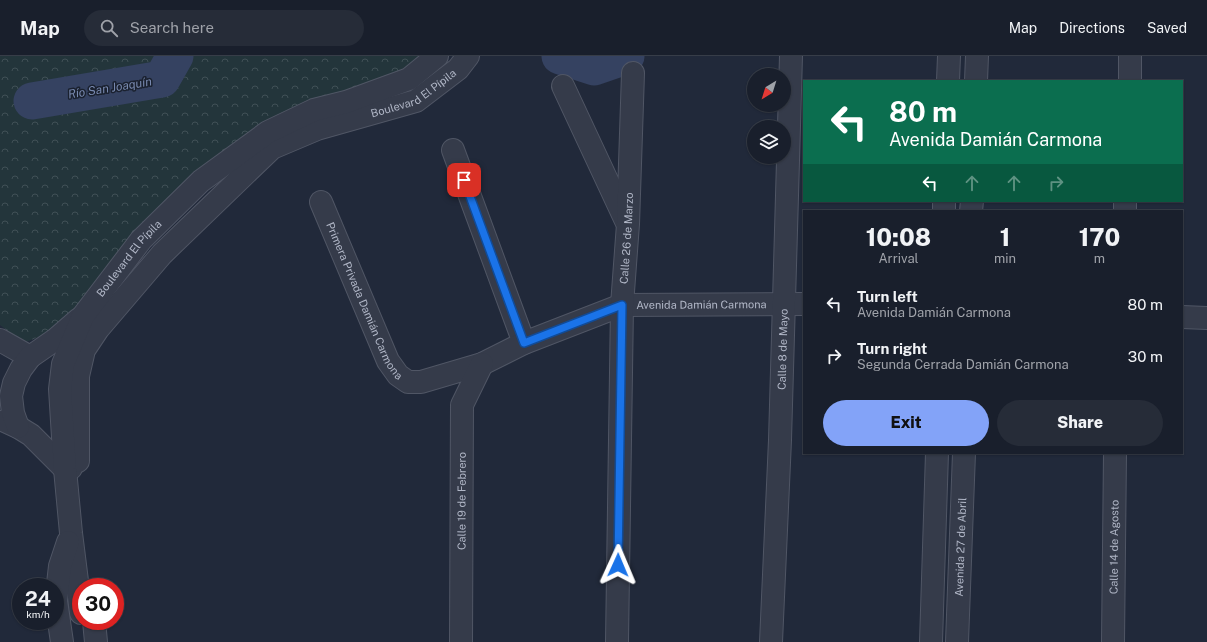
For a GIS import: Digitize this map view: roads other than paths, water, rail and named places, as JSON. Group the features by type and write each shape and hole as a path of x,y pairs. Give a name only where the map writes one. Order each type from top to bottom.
{"street":[{"name":"Boulevard El Pípila","path":"88,578 82,527 71,468 60,389 63,364 83,316 142,240 201,181 268,132 314,110 346,102 409,79 437,56"},
{"name":"Boulevard El Pípila","path":"76,578 70,533 71,468 78,376 84,350 98,329 162,254 272,148 317,129 416,100 458,69 468,56"},
{"name":"Calle 8 de Mayo","path":"771,642 780,440 791,56"},
{"path":"948,80 949,56"},
{"path":"976,80 977,56"},
{"path":"1130,56 1130,80"},
{"name":"Calle 26 de Marzo","path":"617,642 622,305 628,224 633,74"},
{"path":"563,86 628,224"},
{"path":"453,150 524,343"},
{"name":"Primera Privada Damián Carmona","path":"321,202 388,361 398,375 408,382 421,382"},
{"name":"Avenida Damián Carmona","path":"421,382 482,364 524,343 622,305 803,304"},
{"path":"71,468 31,435 5,422 13,413 11,396 14,382 21,369 30,357 56,340 83,316"},
{"path":"1183,317 1207,318"},
{"path":"0,340 30,357"},
{"name":"Calle 19 de Febrero","path":"461,642 462,406 482,364"},
{"path":"931,642 937,454"},
{"name":"Avenida 27 de Abril","path":"957,642 964,454"},
{"name":"Calle 14 de Agosto","path":"1113,642 1115,454"},
{"path":"62,642 56,601 60,566 70,533"},
{"path":"83,630 84,642"},
{"path":"95,630 96,642"}],"waterway":[{"name":"Río San Joaquín","path":"32,101 162,79 175,56"},
{"name":"Río San Joaquín","path":"560,56 594,67 626,56"}]}
